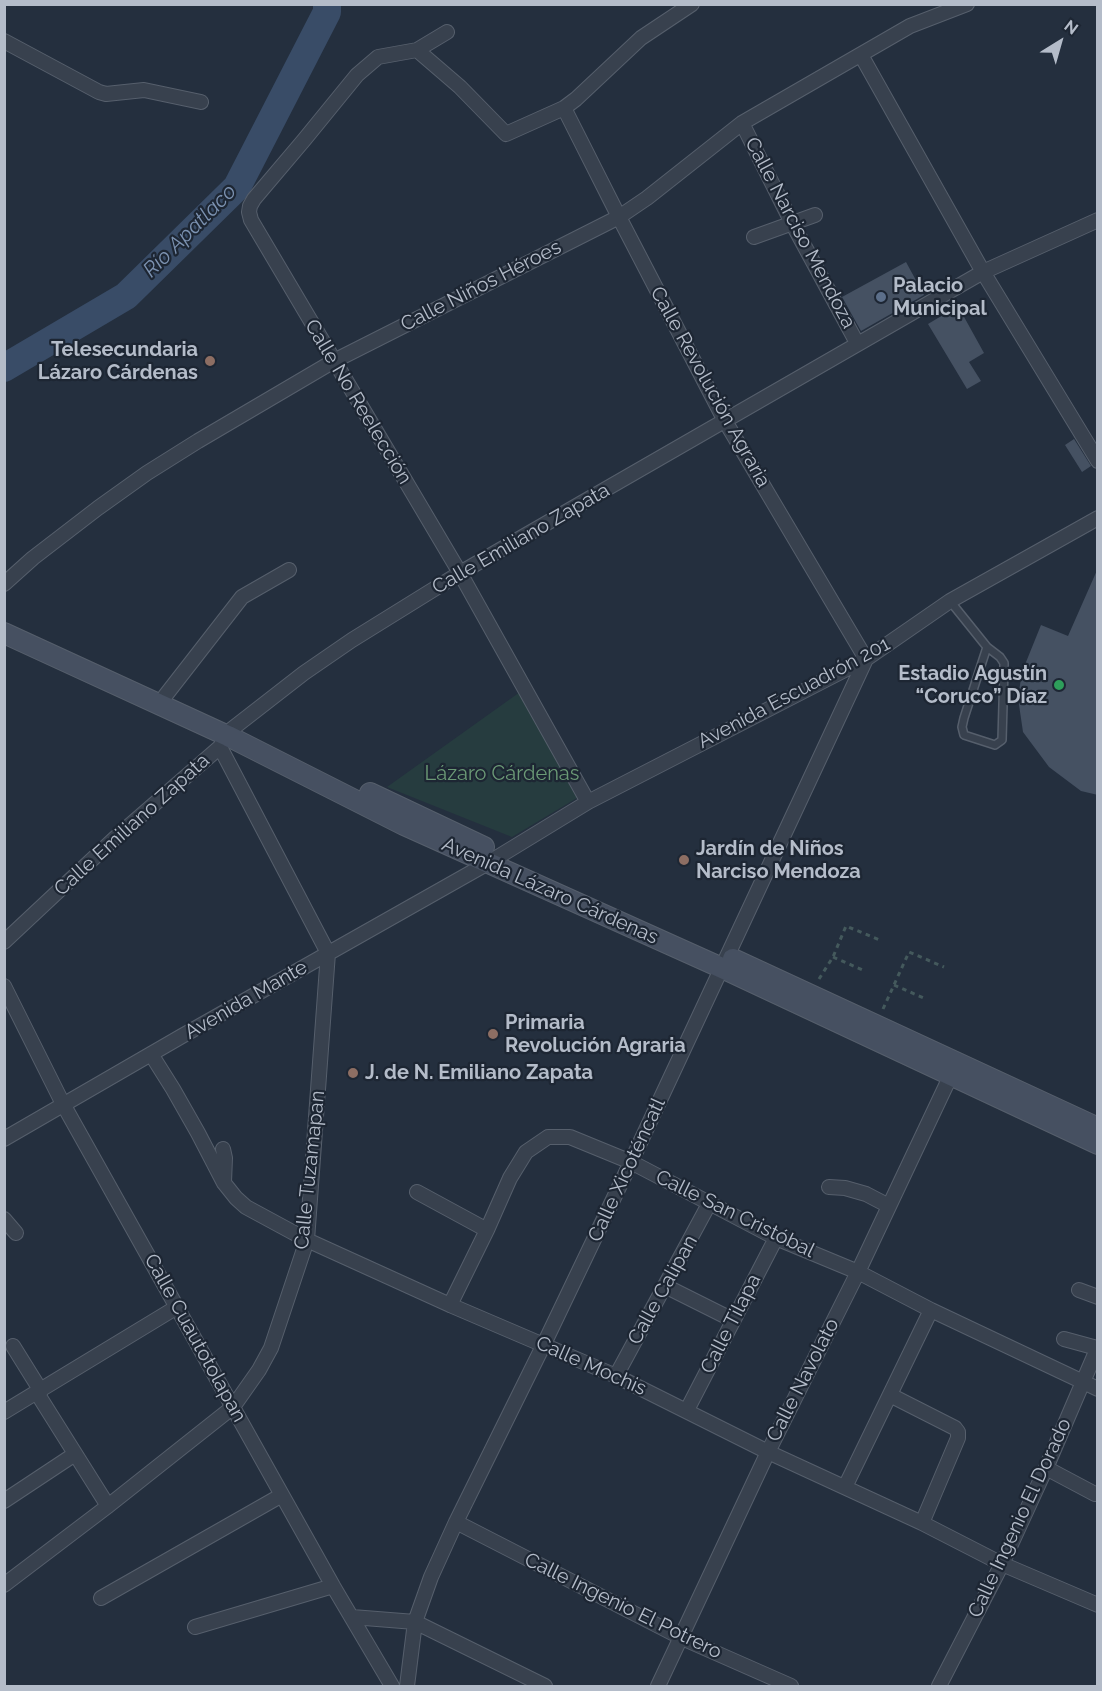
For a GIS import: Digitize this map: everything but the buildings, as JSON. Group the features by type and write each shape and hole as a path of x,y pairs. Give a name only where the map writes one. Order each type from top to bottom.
{"main road":[{"name":"Avenida Lázaro Cárdenas","path":"4,623 165,696 227,737"},
{"name":"Avenida Lázaro Cárdenas","path":"4,633 227,737 724,962 951,1075 1071,1124 1098,1128"},
{"name":"Avenida Lázaro Cárdenas","path":"724,962 811,994 876,1025 1071,1124 1098,1144"}],"street":[{"path":"417,50 460,87 506,134 564,108 642,38 692,4"},
{"name":"Calle Niños Héroes","path":"4,584 33,558 98,508 147,473 198,441 334,361 619,217 656,191 742,123 910,26 967,4"},
{"name":"Calle No Reelección","path":"447,32 417,50 378,57 357,75 254,199 249,212 251,220 460,573 588,801"},
{"path":"4,41 99,92 106,94 144,90 201,102"},
{"path":"861,55 983,272 1098,460"},
{"name":"Calle Revolución Agraria","path":"564,108 725,421 866,659"},
{"name":"Calle Narciso Mendoza","path":"742,123 792,223 857,343"},
{"path":"753,237 815,215"},
{"name":"Calle Emiliano Zapata","path":"4,942 227,737 314,666 460,573 857,343 983,272 1098,220"},
{"name":"Avenida Escuadrón 201","path":"495,859 588,801 866,659 950,602 1098,519"},
{"path":"165,696 242,597 289,570"},
{"name":"Calle Xicoténcatl","path":"407,1686 415,1622 456,1522 631,1162 866,659"},
{"path":"227,737 328,953"},
{"name":"Avenida Mante","path":"4,1139 495,859"},
{"name":"Calle Tuzamapan","path":"4,1585 233,1407 259,1370 271,1348 307,1240 328,953"},
{"name":"Calle Cuautotolapan","path":"4,986 63,1104 333,1586 392,1686"},
{"name":"Calle Mochis","path":"151,1054 188,1115 224,1183 246,1207 307,1240 450,1305 616,1376 768,1452 922,1523 1002,1564 1098,1605"},
{"name":"Calle Navolato","path":"658,1686 768,1452 858,1272 951,1075"},
{"name":"Calle San Cristóbal","path":"450,1305 510,1178 525,1152 548,1137 570,1137 631,1162 776,1238 858,1272 931,1310 1098,1389"},
{"path":"224,1149 224,1183"},
{"path":"829,1186 866,1194 889,1206"},
{"path":"417,1192 487,1230"},
{"name":"Calle Calipan","path":"616,1376 709,1204"},
{"path":"4,1219 16,1233"},
{"name":"Calle Tilapa","path":"687,1410 776,1238"},
{"path":"664,1286 733,1320"},
{"path":"1079,1290 1098,1297"},
{"path":"4,1412 177,1307"},
{"path":"845,1487 931,1310"},
{"path":"1064,1339 1097,1348"},
{"path":"13,1346 75,1454 108,1506"},
{"name":"Calle Ingenio El Dorado","path":"939,1686 1002,1564 1097,1348"},
{"path":"890,1395 955,1428 958,1432 958,1438 922,1523"},
{"path":"4,1501 75,1454"},
{"path":"1046,1468 1095,1494"},
{"path":"101,1598 282,1495"},
{"name":"Calle Ingenio El Potrero","path":"456,1522 682,1638 791,1686"},
{"path":"195,1627 333,1586"},
{"path":"352,1617 415,1622 545,1686"}],"lane":[{"path":"950,602 987,647 1004,663 1002,740 995,745 964,735 962,727 987,647"}],"path":[{"path":"811,994 846,926 882,941"},
{"path":"876,1025 909,952 944,967"},
{"path":"832,957 865,971"},
{"path":"894,985 926,999"}],"green space":[{"name":"Lázaro Cárdenas","path":"520,692 577,798 512,837 387,787"}],"waterway":[{"name":"Río Apatlaco","path":"4,368 126,296 237,187 327,12 327,4"}],"place":[{"name":"Palacio Municipal","path":"881,297"},
{"name":"Telesecundaria Lázaro Cárdenas","path":"210,361"},
{"name":"Estadio Agustín “Coruco” Díaz","path":"1059,685"},
{"name":"Jardín de Niños Narciso Mendoza","path":"684,860"},
{"name":"Primaria Revolución Agraria","path":"493,1034"},
{"name":"J. de N. Emiliano Zapata","path":"353,1073"}]}
